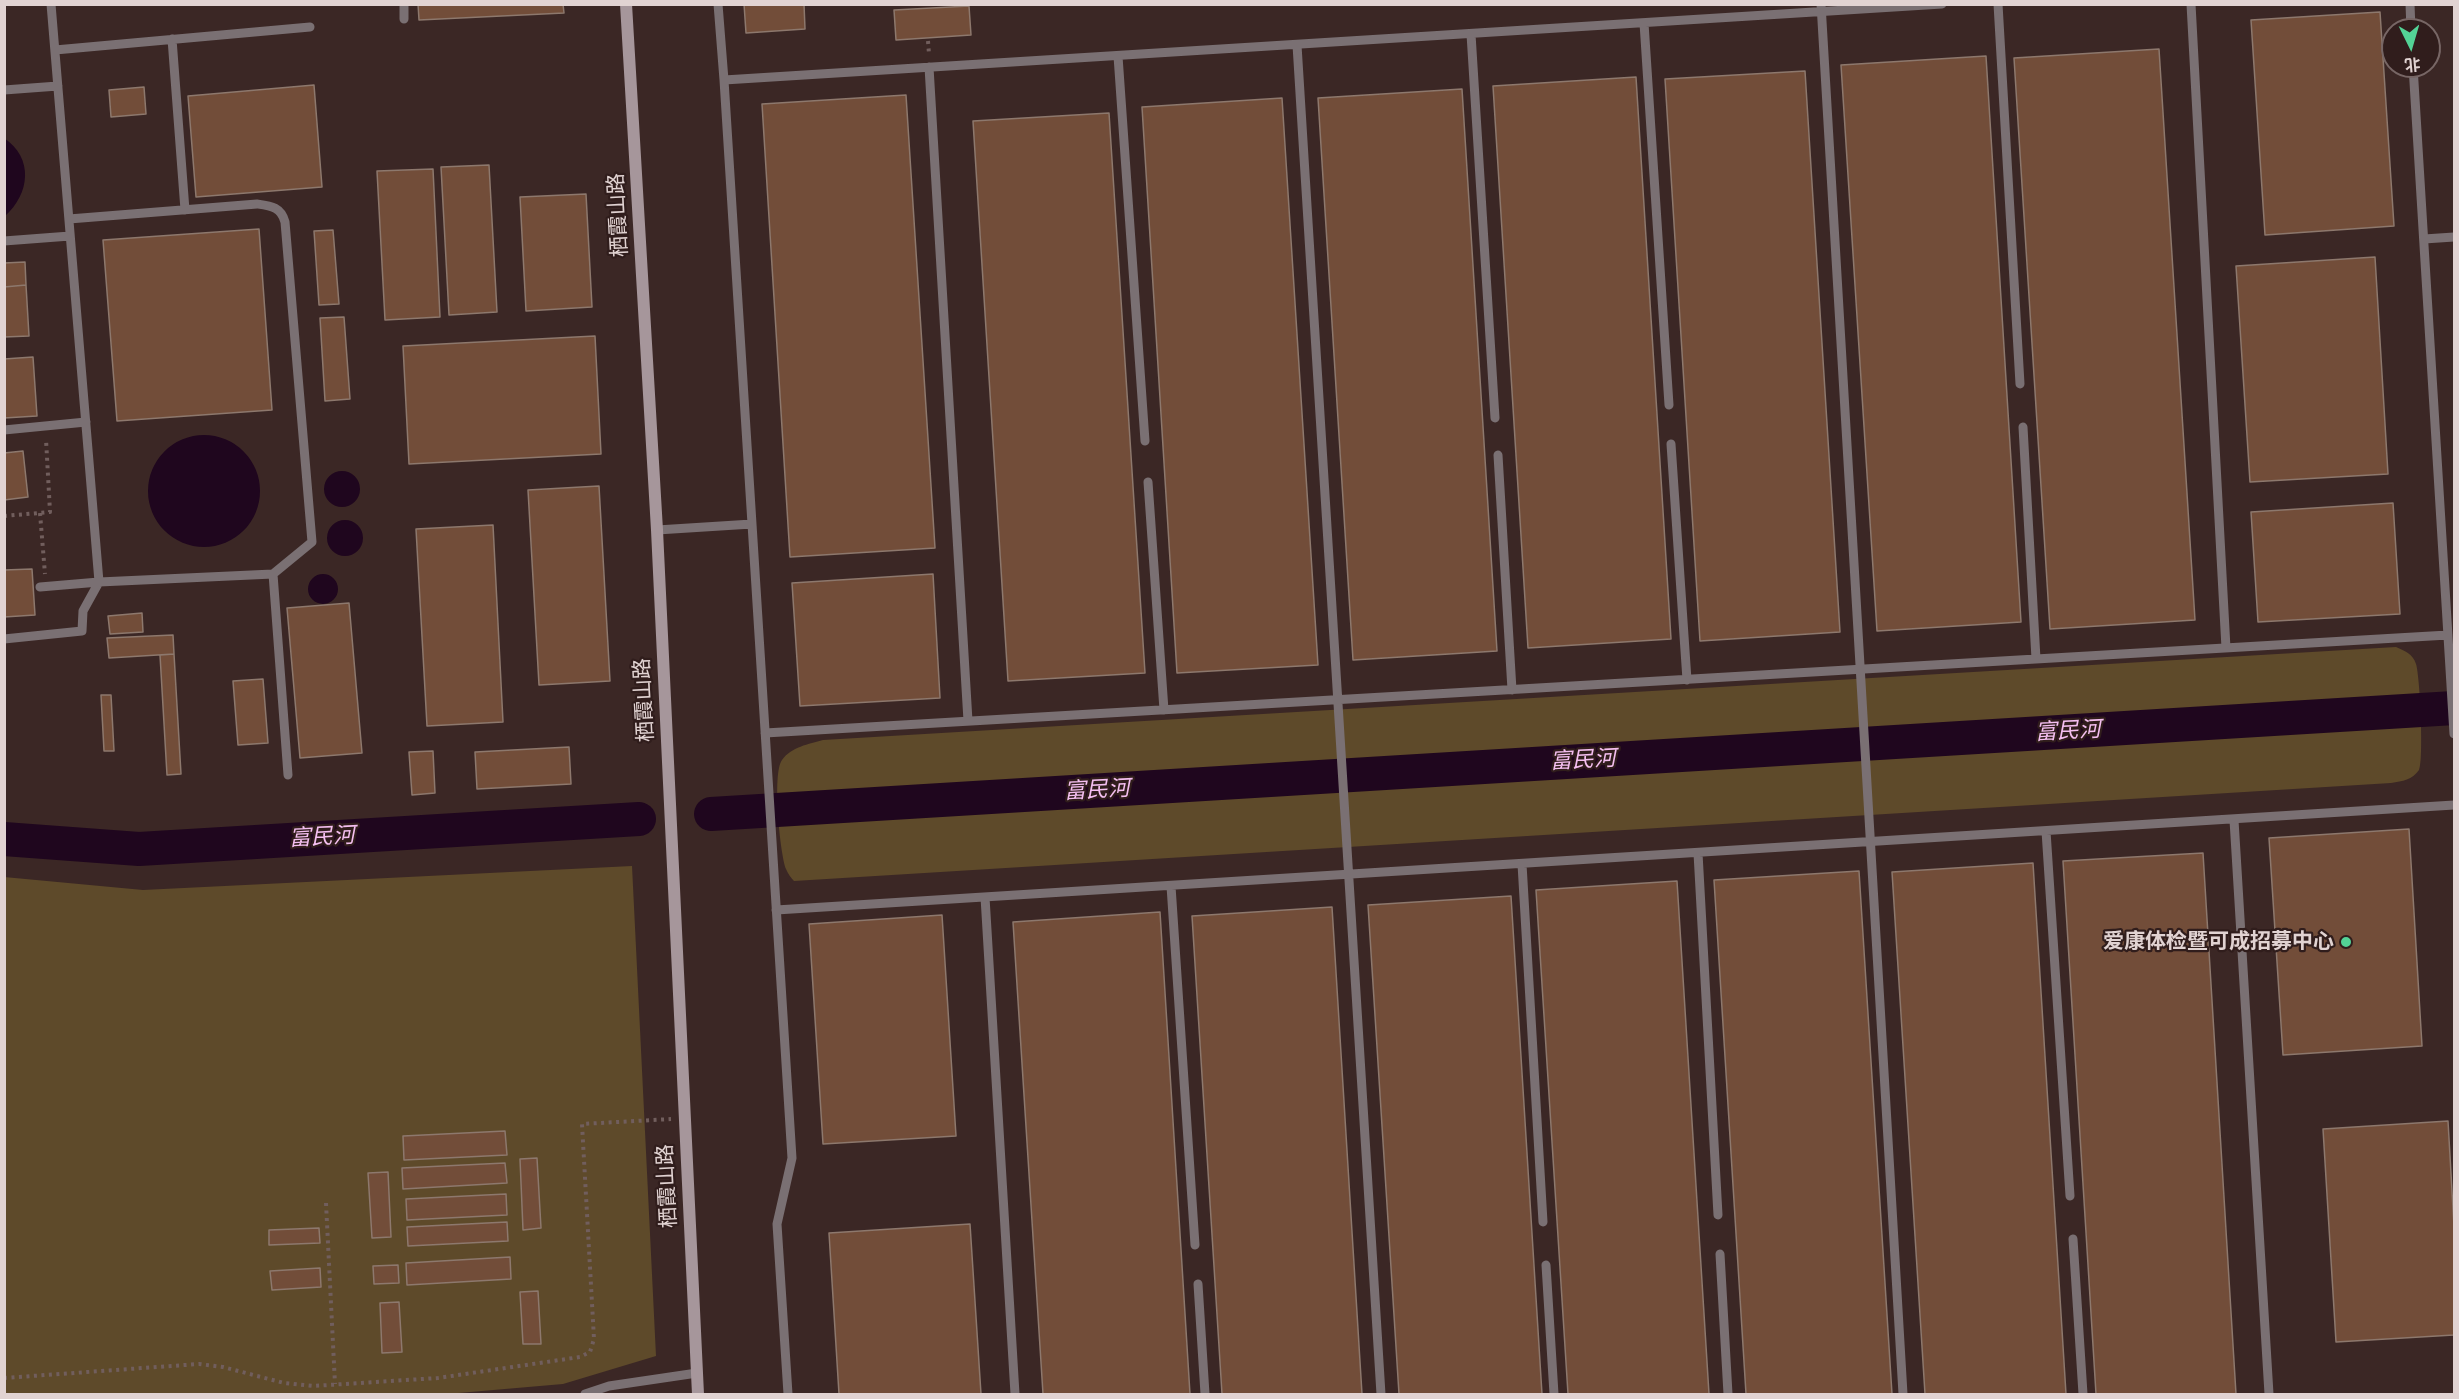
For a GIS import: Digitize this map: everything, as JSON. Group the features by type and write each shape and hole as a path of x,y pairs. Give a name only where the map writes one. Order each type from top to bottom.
{"street":[{"name":"栖霞山路","path":"626,4 657,530 698,1395"}],"lane":[{"path":"4,639 82,631 83,610 99,582 51,4"},
{"path":"404,4 404,19"},
{"path":"718,4 792,1158 777,1224 788,1395"},
{"path":"724,80 1644,23 1821,8 1942,4"},
{"path":"1998,4 2020,384"},
{"path":"2191,4 2226,648"},
{"path":"1821,8 1903,1395"},
{"path":"1644,23 1669,405"},
{"path":"55,50 310,27"},
{"path":"1471,34 1495,418"},
{"path":"172,39 185,210"},
{"path":"1297,45 1381,1395"},
{"path":"1118,56 1145,441"},
{"path":"929,67 968,722"},
{"path":"2414,78 2454,734"},
{"path":"4,90 58,86"},
{"path":"43,587 99,582 273,574 312,542 285,222 282,213 272,206 257,204 69,219"},
{"path":"4,241 70,236"},
{"path":"2424,239 2454,237"},
{"path":"4,429 86,422"},
{"path":"2023,427 2036,659"},
{"path":"1671,444 1687,680"},
{"path":"1498,455 1512,690"},
{"path":"1148,482 1164,710"},
{"path":"657,530 752,524"},
{"path":"273,574 288,775"},
{"path":"765,734 2448,635"},
{"path":"776,910 2454,805"},
{"path":"2234,820 2269,1395"},
{"path":"2046,831 2070,1196"},
{"path":"1698,853 1718,1215"},
{"path":"1522,864 1544,1222"},
{"path":"1171,886 1195,1245"},
{"path":"985,897 1015,1395"},
{"path":"2073,1239 2083,1395"},
{"path":"1720,1254 1728,1395"},
{"path":"1546,1265 1554,1395"},
{"path":"1198,1284 1205,1395"},
{"path":"585,1395 609,1386 697,1373"}],"path":[{"path":"4,516 50,512 45,426"},
{"path":"40,513 43,587"},
{"path":"4,1378 199,1364 223,1367 284,1383 314,1386 438,1378 580,1358 590,1352 594,1339 582,1124 684,1118"},
{"path":"326,1203 335,1384"}],"shaded area":[{"path":"4,138 14,146 20,156 25,176 20,197 5,216"},
{"path":"204,435 225,440 243,452 255,470 260,491 255,512 243,530 225,542 204,547 183,542 165,530 153,512 148,491 153,470 165,452 183,440"},
{"path":"342,471 355,476 360,489 355,502 342,507 329,502 324,489 329,476"},
{"path":"345,520 358,525 363,538 358,551 345,556 332,551 327,538 332,525"},
{"path":"323,574 334,578 338,589 334,600 323,604 312,600 308,589 312,578"},
{"path":"2396,647 2411,655 2416,664 2420,700 2421,752 2419,770 2407,780 2391,783 794,881 786,869 779,831 777,796 779,768 782,760 795,749 823,740"},
{"path":"632,866 656,1356 563,1384 447,1394 5,1394 4,877 143,890"}],"building":[{"path":"418,4 563,4 564,13 419,20"},
{"path":"744,4 804,4 805,29 746,33"},
{"path":"969,6 971,35 896,40 894,10"},
{"path":"2380,12 2381,78 2384,78 2394,226 2265,235 2251,20"},
{"path":"2159,49 2195,620 2050,629 2014,58"},
{"path":"1986,56 2021,622 1877,631 1841,65"},
{"path":"1805,71 1840,632 1700,641 1665,79"},
{"path":"1636,77 1671,639 1528,648 1493,86"},
{"path":"314,85 322,187 196,197 188,96"},
{"path":"144,87 146,114 111,117 109,90"},
{"path":"1462,89 1497,651 1353,660 1318,98"},
{"path":"906,95 935,548 790,557 762,104"},
{"path":"1282,98 1318,665 1177,673 1142,107"},
{"path":"1109,113 1145,673 1008,681 973,121"},
{"path":"489,165 497,312 449,315 441,167"},
{"path":"433,169 440,317 385,320 377,171"},
{"path":"586,194 592,307 526,311 520,197"},
{"path":"259,229 272,410 117,421 103,240"},
{"path":"333,230 339,304 319,305 314,231"},
{"path":"2375,257 2388,474 2250,482 2236,266"},
{"path":"25,262 26,285 4,287 4,263"},
{"path":"26,285 29,336 4,337 4,287"},
{"path":"344,317 350,399 325,401 320,318"},
{"path":"595,336 601,454 409,464 403,346"},
{"path":"33,357 37,416 4,418 4,359"},
{"path":"23,451 28,497 4,500 4,453"},
{"path":"599,486 610,681 539,685 528,490"},
{"path":"2393,503 2400,614 2258,622 2251,512"},
{"path":"493,525 503,722 427,726 416,529"},
{"path":"32,569 35,615 4,617 4,570"},
{"path":"933,574 940,698 800,706 792,583"},
{"path":"349,603 362,753 300,758 287,608"},
{"path":"142,613 143,632 110,634 108,616"},
{"path":"173,635 174,654 109,658 107,638"},
{"path":"174,654 181,774 167,775 160,655"},
{"path":"263,679 268,743 238,745 233,681"},
{"path":"101,695 111,695 114,751 104,751"},
{"path":"569,747 571,784 477,789 475,752"},
{"path":"433,751 435,793 412,795 409,752"},
{"name":"爱康体检暨可成招募中心","path":"2409,829 2422,1046 2283,1055 2269,838"},
{"path":"2203,853 2236,1394 2096,1394 2063,861"},
{"path":"2033,863 2066,1394 1925,1394 1892,872"},
{"path":"1859,871 1892,1394 1746,1394 1714,880"},
{"path":"1677,881 1709,1394 1568,1394 1536,890"},
{"path":"1511,896 1542,1394 1399,1394 1368,905"},
{"path":"1332,907 1362,1394 1222,1394 1192,916"},
{"path":"1160,912 1190,1394 1043,1394 1013,922"},
{"path":"942,915 956,1136 823,1144 809,924"},
{"path":"2448,1121 2454,1226 2454,1335 2336,1342 2323,1129"},
{"path":"505,1131 507,1155 404,1160 403,1136"},
{"path":"537,1158 541,1228 523,1230 520,1159"},
{"path":"505,1163 507,1183 403,1189 402,1168"},
{"path":"388,1172 391,1237 372,1238 368,1173"},
{"path":"506,1194 507,1215 407,1220 406,1199"},
{"path":"507,1222 508,1241 408,1246 407,1227"},
{"path":"970,1224 981,1394 839,1394 829,1233"},
{"path":"319,1228 320,1243 269,1245 269,1230"},
{"path":"510,1257 511,1279 407,1285 406,1263"},
{"path":"398,1265 399,1283 374,1284 373,1266"},
{"path":"320,1268 321,1287 272,1290 270,1271"},
{"path":"538,1291 541,1344 523,1344 520,1292"},
{"path":"399,1302 402,1352 382,1353 380,1303"}],"waterway":[{"name":"富民河","path":"711,814 2454,708"},
{"name":"富民河","path":"4,839 139,849 639,819"}],"place":[{"name":"爱康体检暨可成招募中心","path":"2346,942"}]}
